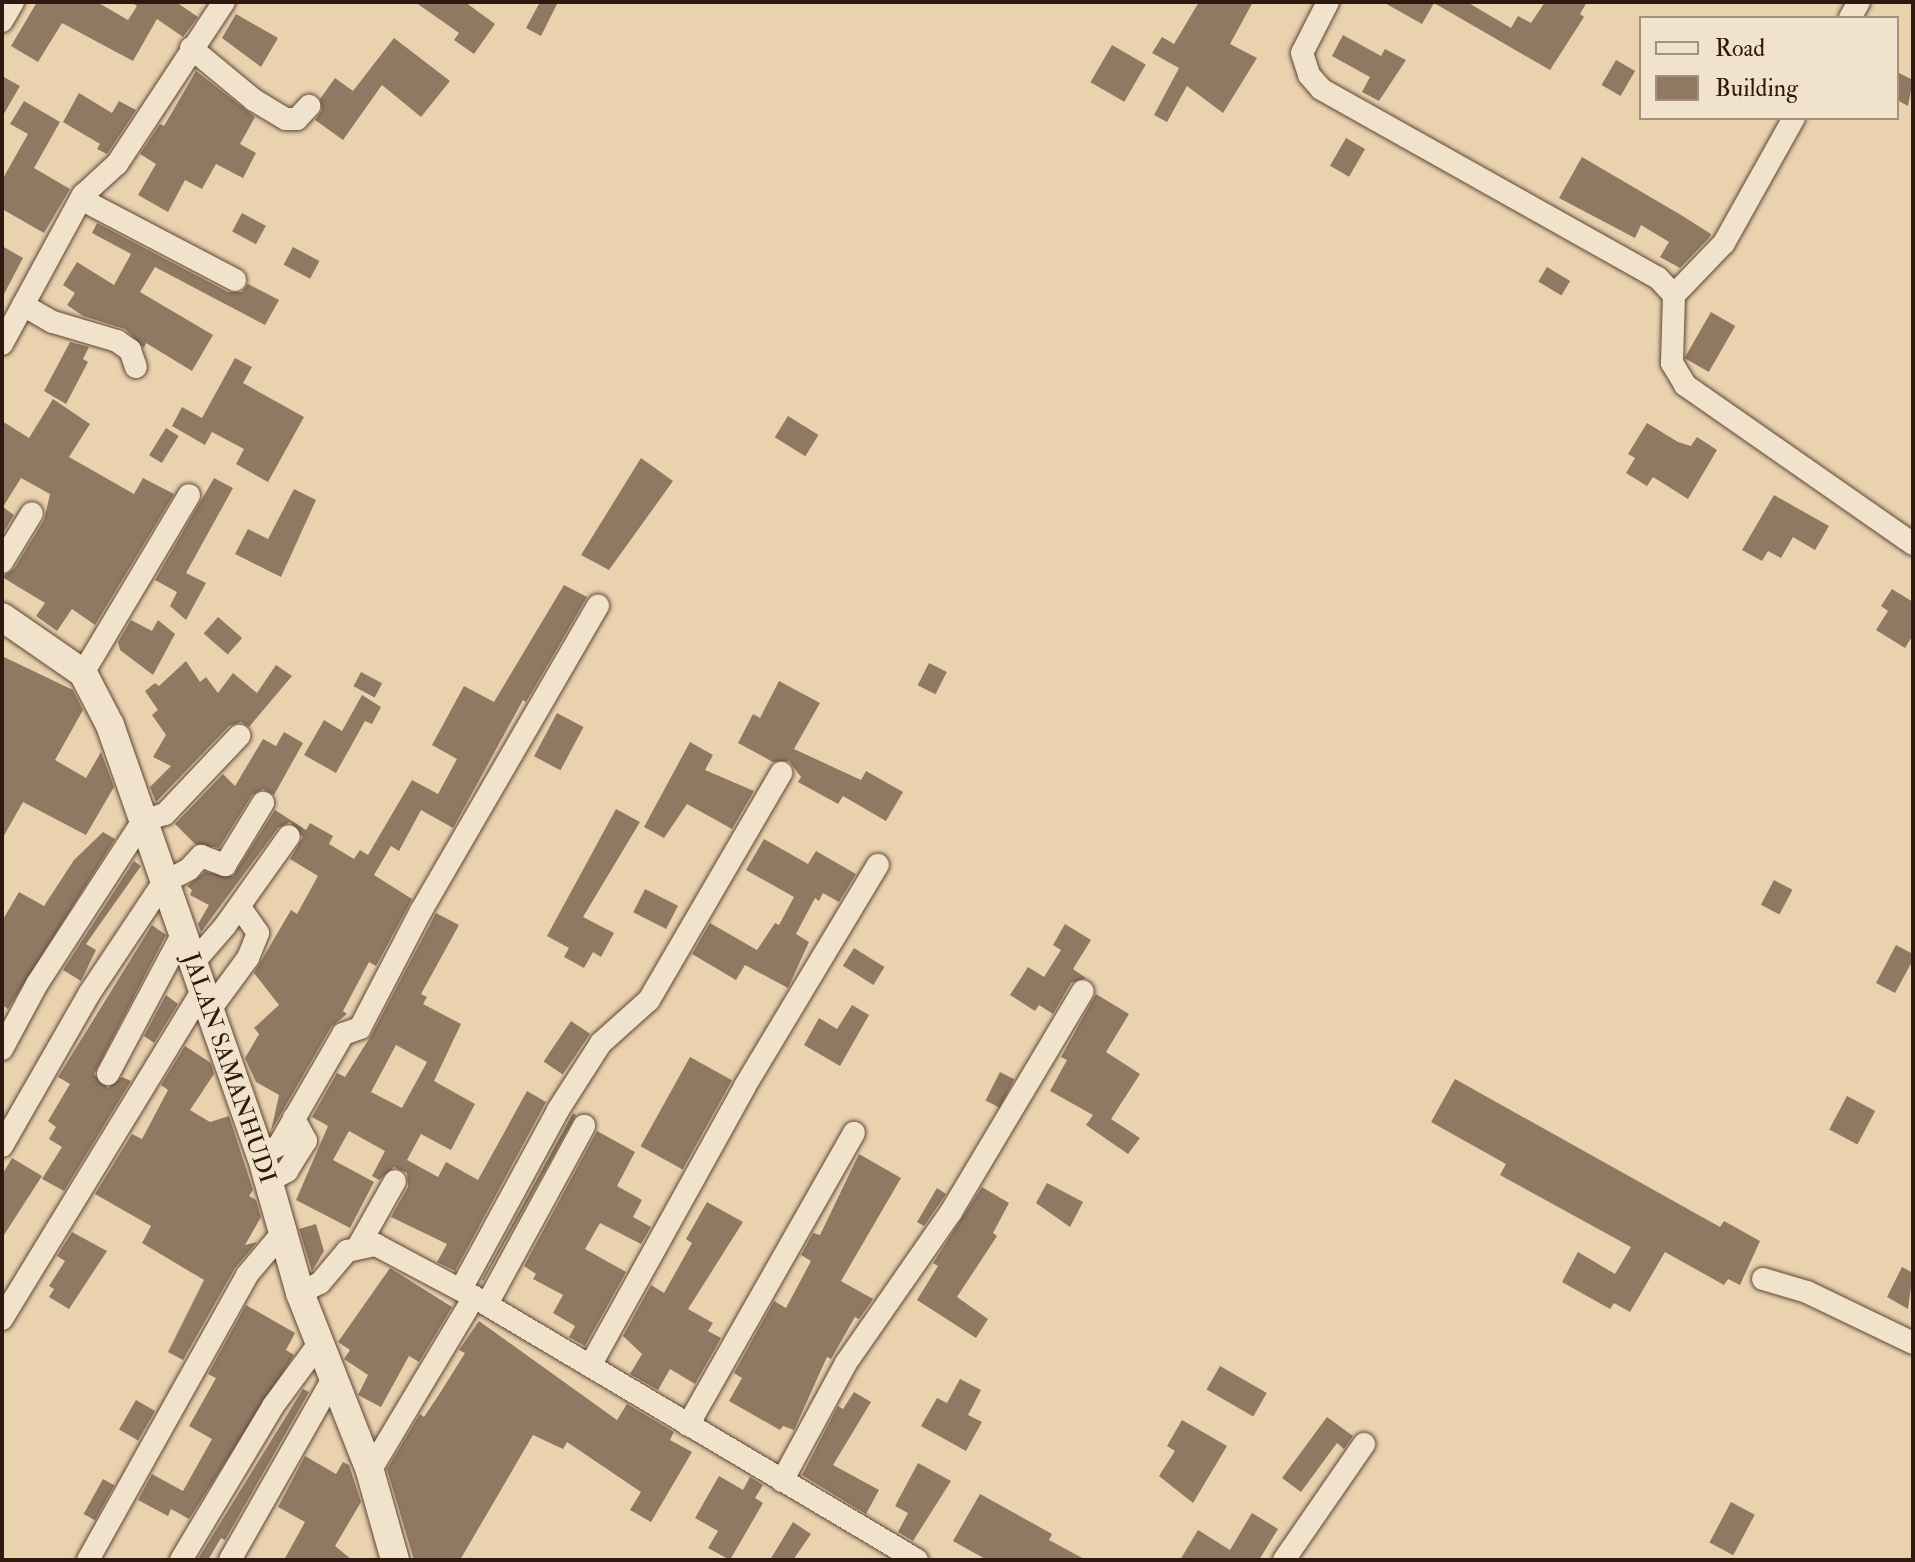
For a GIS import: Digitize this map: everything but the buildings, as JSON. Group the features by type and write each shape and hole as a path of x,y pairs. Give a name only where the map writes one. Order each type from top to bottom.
{"street":[{"path":"2,21 13,2"},
{"path":"2,344 81,199 117,164 224,2"},
{"path":"1328,2 1302,53 1309,75 1321,89 1658,278 1674,295"},
{"path":"191,48 254,100 286,119 297,119 309,106"},
{"path":"1793,120 1724,243 1674,295 1672,363 1685,385 1913,544"},
{"path":"81,199 235,280"},
{"path":"23,305 53,322 117,341 130,350 136,367"},
{"path":"83,673 189,495"},
{"path":"2,562 32,513"},
{"path":"265,1168 343,1034 360,1028 413,924 598,606"},
{"name":"JALAN SAMANHUDI","path":"2,617 83,673 110,725 265,1168 285,1230 300,1293 370,1471 395,1560"},
{"path":"2,1049 37,984 143,821 165,814 239,736"},
{"path":"474,1297 565,1099 601,1043 649,1000 781,773"},
{"path":"2,1146 89,994 163,883 189,869 201,856 225,865 263,803"},
{"path":"193,963 240,907 289,836"},
{"path":"590,1366 745,1086 878,865"},
{"path":"2,1319 206,1000 248,958 258,933 240,907"},
{"path":"108,1074 182,935"},
{"path":"782,1481 846,1363 951,1212 1083,991"},
{"path":"370,1471 474,1297 584,1126"},
{"path":"688,1425 854,1133"},
{"path":"359,1245 395,1181"},
{"path":"88,1560 247,1275 285,1230"},
{"path":"300,1293 320,1283 347,1251 359,1245 376,1245 474,1297 917,1560"},
{"path":"1763,1279 1807,1292 1913,1343"},
{"path":"181,1560 273,1406 321,1341"},
{"path":"230,1560 333,1379"},
{"path":"1284,1560 1364,1444"}]}
